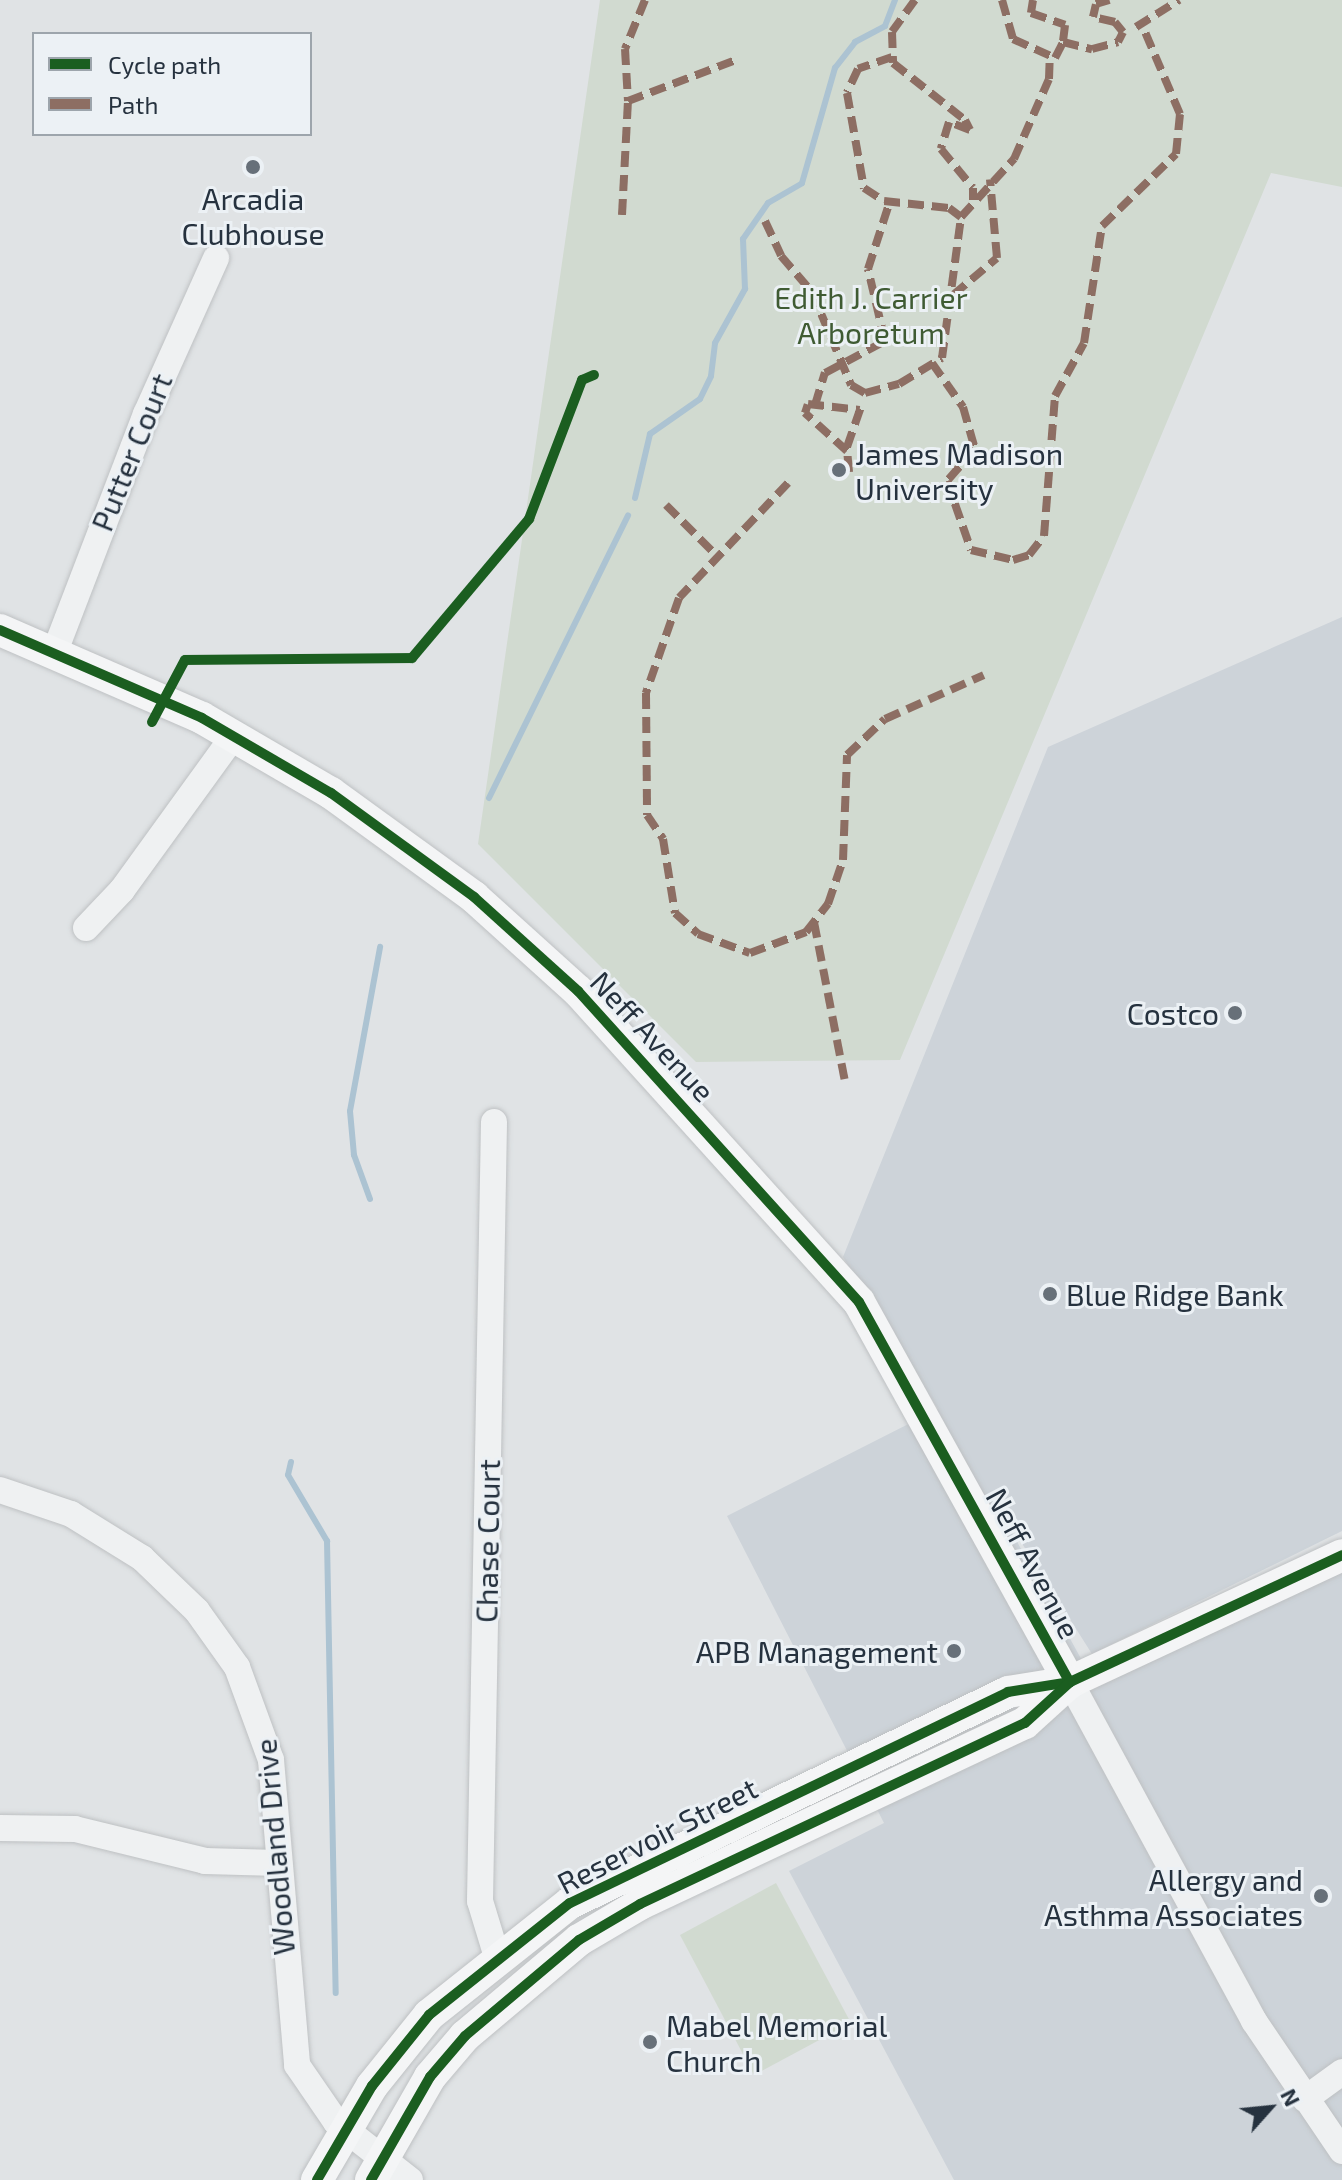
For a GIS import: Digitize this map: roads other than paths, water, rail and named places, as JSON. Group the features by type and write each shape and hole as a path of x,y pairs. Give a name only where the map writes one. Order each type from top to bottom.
{"main road":[{"name":"Neff Avenue","path":"0,630 55,651 234,735 377,824 500,919 615,1028 814,1245 893,1352 1070,1682"},
{"name":"Reservoir Street","path":"317,2180 344,2128 429,2015 497,1957 570,1903 663,1852 1008,1692 1070,1682 1342,1555"},
{"name":"Reservoir Street","path":"378,2170 430,2077 465,2036 579,1940 1025,1723 1070,1682"}],"street":[{"name":"Putter Court","path":"55,651 146,414 216,258"},
{"path":"86,928 122,890 234,735"},
{"name":"Chase Court","path":"494,1122 480,1901 497,1957"},
{"name":"Woodland Drive","path":"0,1490 115,1538 208,1624 237,1667 266,1737 293,2050 315,2099 344,2128 378,2170 410,2180"},
{"name":"Neff Avenue","path":"1070,1682 1232,1983 1305,2099 1342,2151"},
{"path":"0,1828 75,1829 205,1861 278,1863"},
{"path":"1305,2099 1342,2072"}],"waterway":[{"path":"635,498 650,434 700,399 711,376 715,343 745,289 743,239 768,203 802,183 835,68 855,42 885,26 895,0"},
{"path":"489,798 628,515"},
{"path":"370,1199 354,1155 350,1111 380,947"},
{"path":"291,1462 288,1475 327,1541 336,1993"}],"place":[{"name":"Arcadia Clubhouse","path":"253,167"},
{"name":"James Madison University","path":"839,470"},
{"name":"Costco","path":"1235,1013"},
{"name":"Blue Ridge Bank","path":"1050,1294"},
{"name":"APB Management","path":"954,1651"},
{"name":"Allergy and Asthma Associates","path":"1321,1896"},
{"name":"Mabel Memorial Church","path":"650,2042"}],"park label":[{"name":"Edith J. Carrier Arboretum","path":"871,314"}]}
